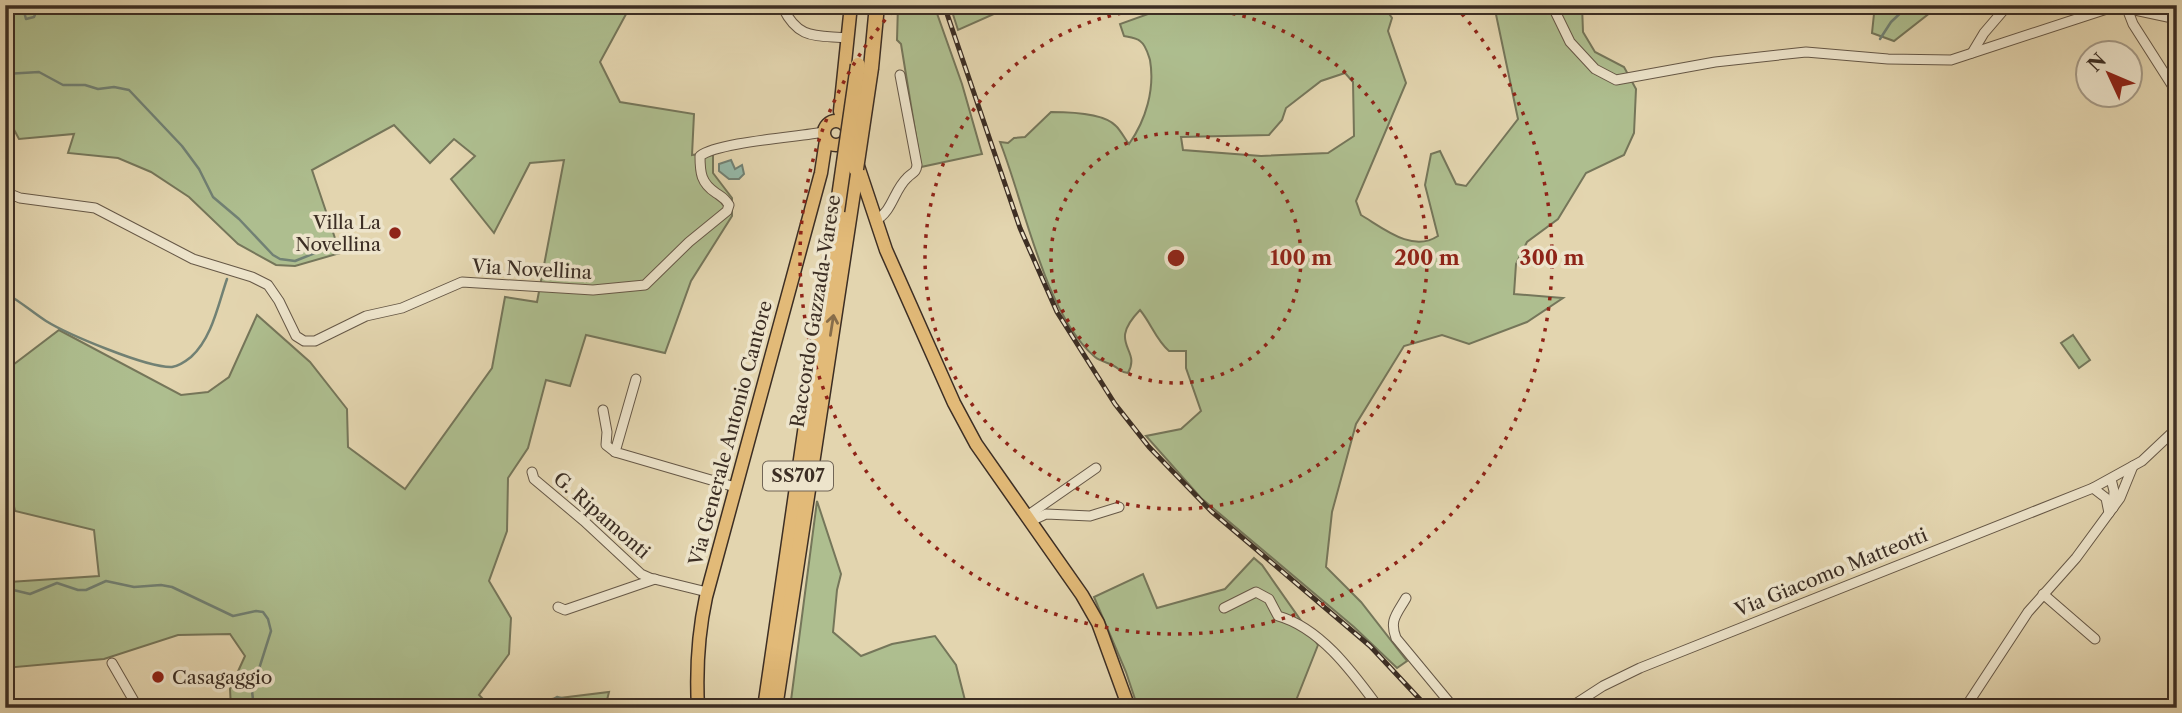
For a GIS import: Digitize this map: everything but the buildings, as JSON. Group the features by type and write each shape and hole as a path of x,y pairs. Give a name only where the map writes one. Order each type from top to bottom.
{"highway":[{"name":"Raccordo Gazzada-Varese","path":"775,708 838,245 836,211 877,5"},
{"name":"Raccordo Gazzada-Varese","path":"765,708 838,245 858,170 864,66"},
{"name":"Raccordo Gazzada-Varese","path":"836,211 858,170"}],"main road":[{"path":"836,139 848,129 839,118 850,5"},
{"path":"839,118 827,125 858,170 903,292 954,403 976,444 1081,593 1097,623 1129,708"},
{"name":"Via Generale Antonio Cantore","path":"698,708 699,625 707,592 821,173 836,139"}],"street":[{"path":"1552,5 1570,42 1595,69 1616,80 1715,62 1806,52 1888,59 1951,60 2105,8 2130,6 2177,19"},
{"path":"1972,53 1984,33 2008,5"},
{"path":"2130,6 2133,24 2177,93"},
{"path":"783,8 790,23 800,32 847,38"},
{"path":"1994,46 1993,32 1997,20"},
{"path":"876,220 884,216 898,189 916,171 918,165 900,75"},
{"name":"Via Novellina","path":"5,191 20,198 95,208 194,259 252,277 268,285 296,336 304,341 315,341 366,316 402,308 462,282 593,290 645,285 727,211 727,200 703,182 700,173 701,156 705,152 732,146 836,139"},
{"path":"615,452 636,379"},
{"path":"603,410 607,432 606,445 615,452 735,487"},
{"name":"Via Giacomo Matteotti","path":"1569,708 1603,686 1640,668 2093,488 2142,461 2177,428"},
{"path":"1965,708 2028,612 2076,558 2120,498 2133,466"},
{"path":"1029,518 1096,468"},
{"name":"G. Ripamonti","path":"532,472 534,479 641,573 707,592"},
{"path":"2111,479 2114,491 2111,510"},
{"path":"2093,488 2106,498 2111,510"},
{"path":"1029,518 1046,514 1090,516 1119,507"},
{"name":"G. Ripamonti","path":"558,607 565,610 655,579"},
{"path":"1224,608 1256,592 1269,599 1278,616 1300,624 1335,654 1379,708"},
{"path":"2043,594 2095,639"},
{"path":"1406,598 1393,620 1392,627 1396,638 1454,708"},
{"path":"112,663 138,708"}],"shaded area":[{"path":"5,5 631,5 600,62 620,102 694,114 692,155 713,152 713,173 732,198 732,216 691,281 665,353 586,335 570,386 546,380 528,448 508,478 507,531 489,581 511,618 509,654 479,695 492,708 231,708 230,689 245,656 230,634 178,635 104,659 5,668 5,580 9,582 99,576 94,530 15,511 5,466 5,371 59,330 181,395 208,392 229,377 257,315 310,362 347,409 348,447 405,489 492,368 505,297 537,302 564,160 530,163 494,233 451,179 475,156 454,139 430,163 394,125 312,170 340,253 295,266 276,265 238,244 189,197 151,172 118,158 68,153 74,134 19,139 5,120"},
{"path":"898,5 934,5 962,84 982,154 921,167 901,44 897,40"},
{"path":"950,5 999,5 994,14 958,30"},
{"path":"1173,5 1383,5 1392,18 1388,31 1406,83 1356,201 1361,215 1398,237 1418,242 1438,236 1425,185 1431,154 1440,151 1456,184 1466,186 1518,119 1494,5 1582,5 1583,32 1595,52 1624,67 1636,89 1634,133 1624,155 1586,173 1558,219 1527,242 1516,264 1514,294 1563,298 1527,322 1469,344 1442,335 1404,346 1356,424 1332,512 1326,567 1361,602 1407,661 1397,668 1354,627 1201,498 1146,436 1181,429 1201,411 1186,368 1186,351 1169,351 1140,310 1126,331 1125,339 1131,365 1128,373 1122,371 1095,357 1078,338 1062,314 1049,286 1000,142 1008,143 1014,138 1025,137 1051,112 1058,112 1103,118 1116,126 1129,144 1148,104 1151,71 1144,45 1137,39 1124,36 1120,24","holes":["1345,73 1353,82 1354,136 1328,153 1261,156 1183,150 1181,137 1269,135 1282,120 1286,108 1321,81"]},
{"path":"1878,5 1940,5 1894,41 1872,33"},
{"path":"731,160 735,169 742,165 744,174 739,179 729,179 719,171 719,164"},
{"path":"2073,335 2090,360 2079,368 2061,343"},
{"path":"817,501 841,574 833,632 861,656 892,644 935,636 956,665 967,708 790,708"},
{"path":"1254,558 1262,565 1318,645 1293,708 1138,708 1126,672 1094,597 1143,574 1157,608 1225,589"},
{"path":"609,692 605,708 521,708 527,702"}],"waterway":[{"path":"5,11 23,8 26,19 34,17 39,5"},
{"path":"1880,39 1891,22 1909,5"},
{"path":"5,74 39,72 63,85 129,90 182,146 199,169 213,197 239,219 273,255 295,261 325,249"},
{"path":"5,293 46,321 71,334 145,362 172,367 191,357 204,340 214,321 227,279"},
{"path":"5,588 30,594 57,583 78,590 86,590 106,581 134,587 161,585 172,587 233,616 263,612 271,631 252,691 254,708"},
{"path":"540,708 557,697 568,700 576,708"},
{"path":"388,708 415,703 442,708"}],"railway":[{"path":"944,5 1020,228 1057,312 1115,404 1149,447 1211,511 1370,646 1428,708"}],"place":[{"name":"Villa La Novellina","path":"395,233"},
{"name":"Casagaggio","path":"158,677"}]}
